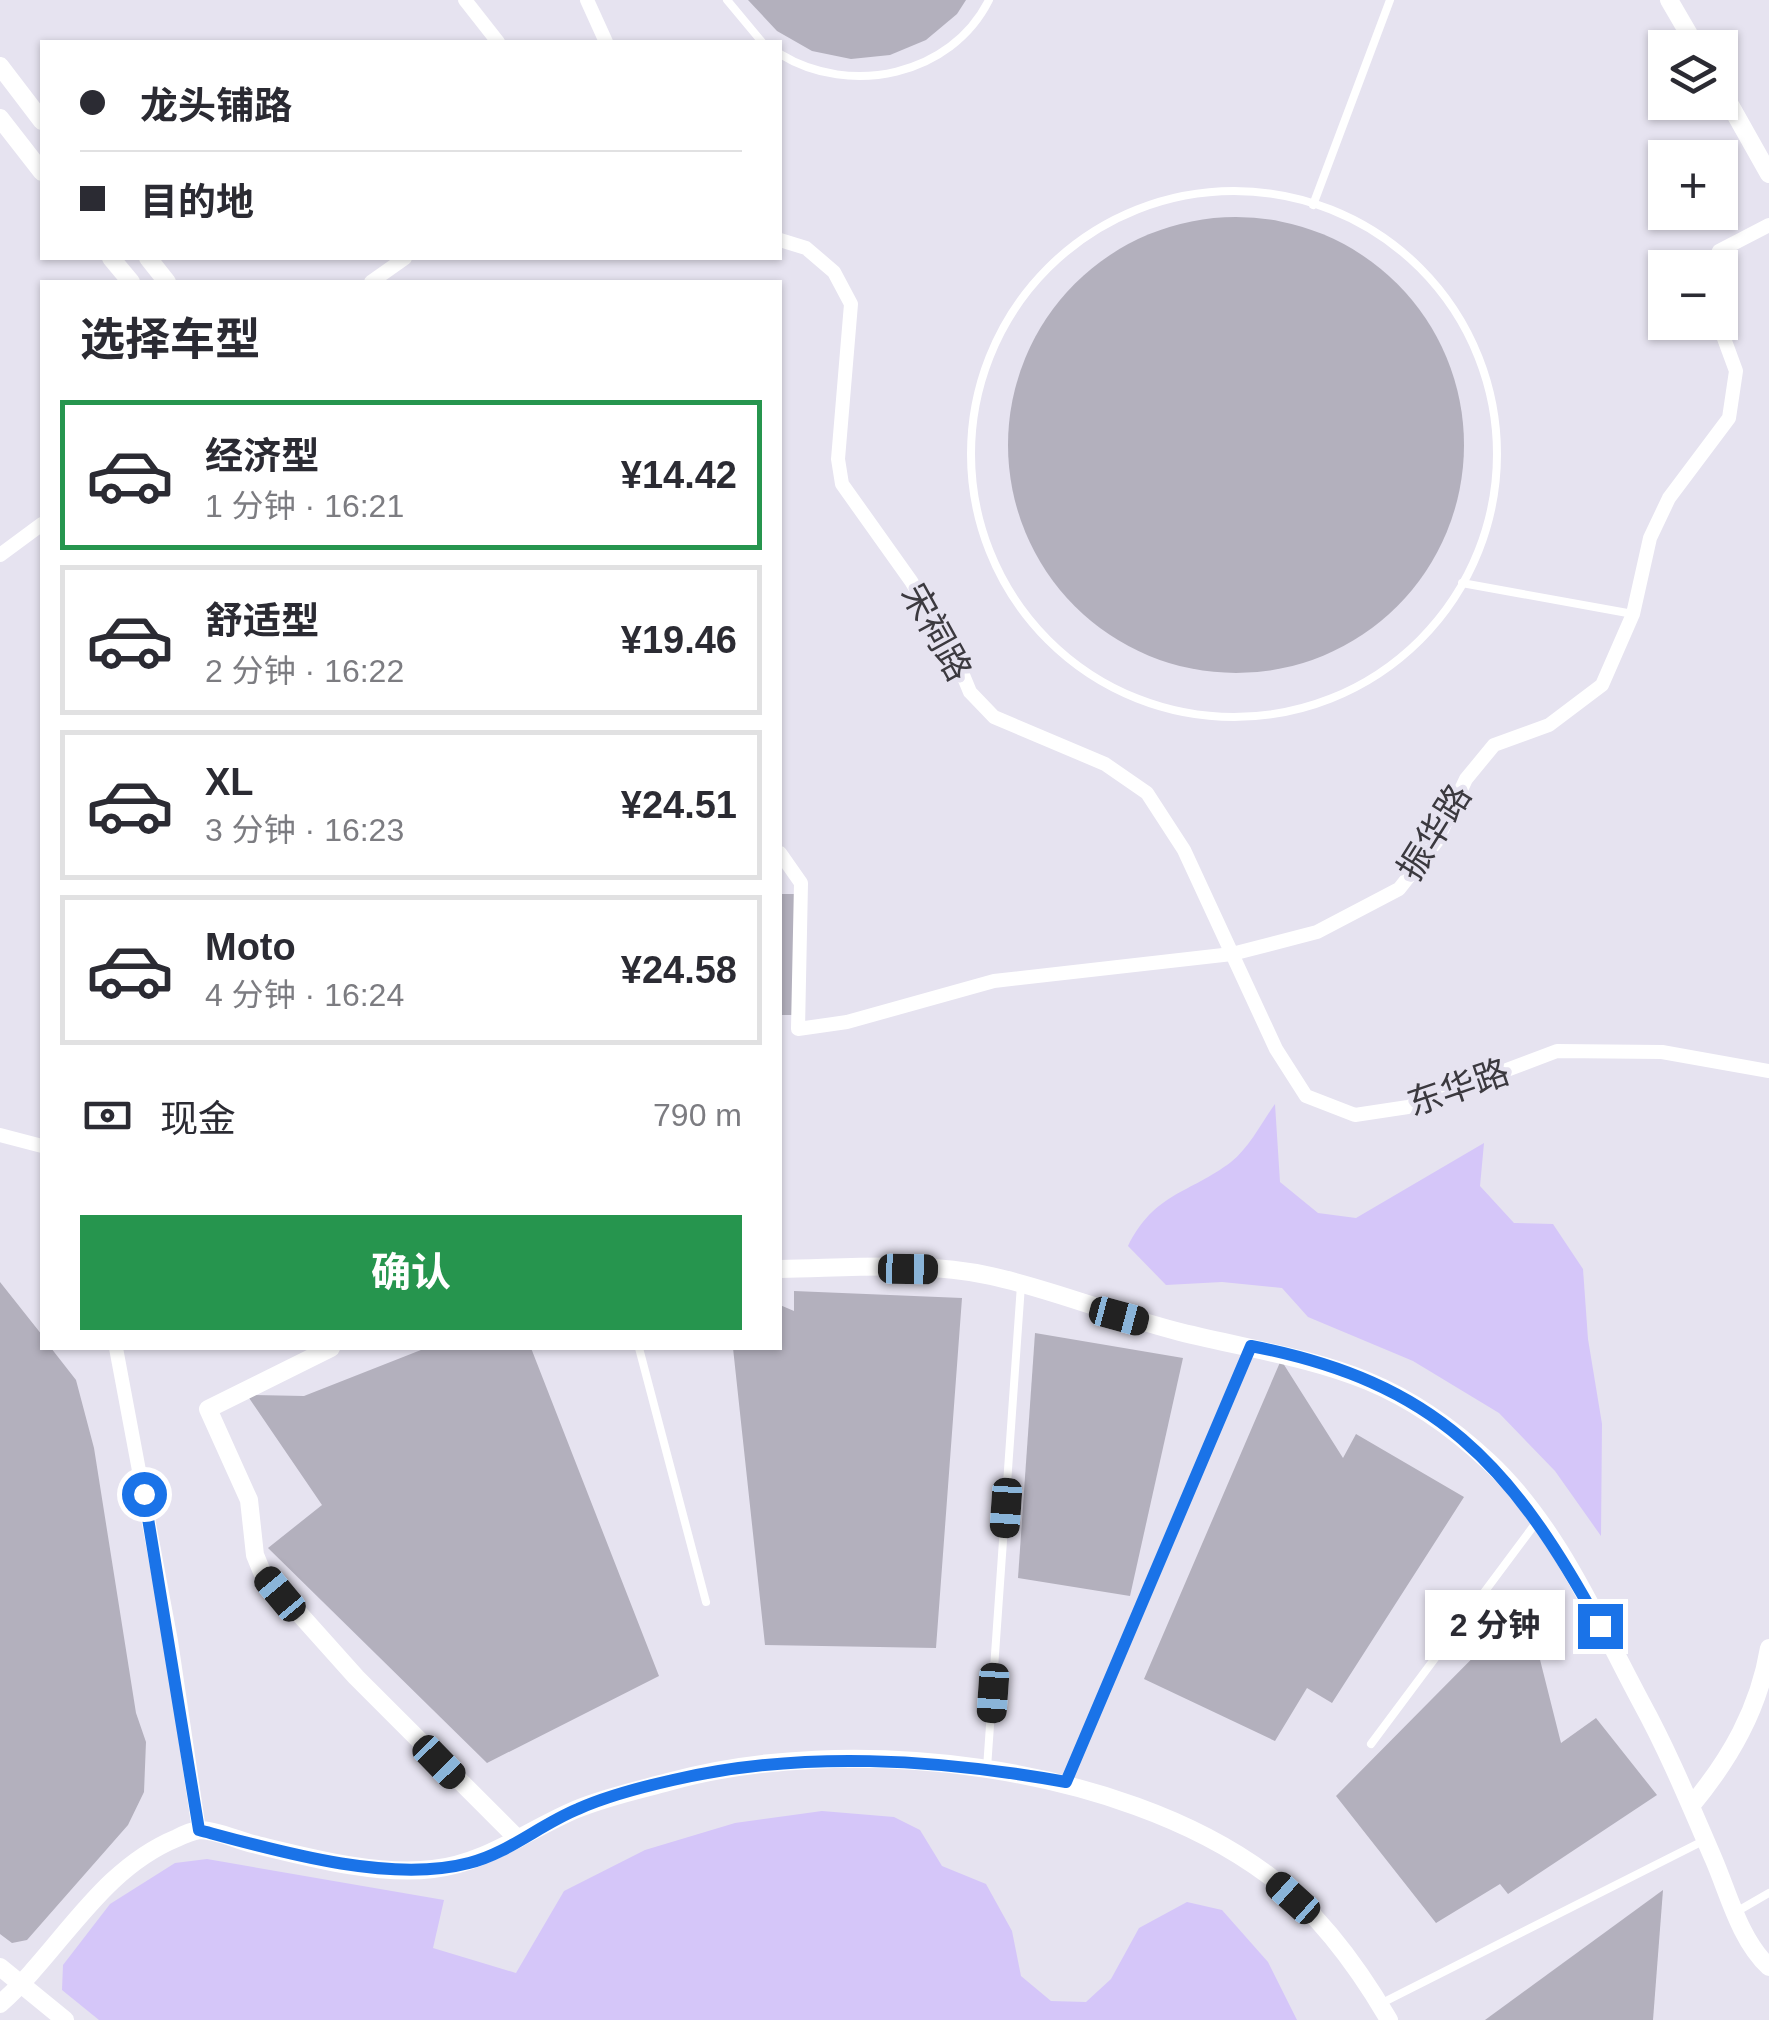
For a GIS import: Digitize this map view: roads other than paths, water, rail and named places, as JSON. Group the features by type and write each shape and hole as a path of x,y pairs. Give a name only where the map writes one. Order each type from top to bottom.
{"street":[{"path":"465,0 496,40"},
{"path":"587,0 605,40"},
{"path":"1669,0 1686,30"},
{"path":"0,66 40,118"},
{"path":"0,118 40,169"},
{"path":"1738,119 1769,174"},
{"path":"1721,250 1769,225"},
{"name":"宋祠路","path":"782,241 806,248 834,272 851,304 838,459 842,484 911,581 953,650 970,692 994,717 1106,764 1147,794 1184,850 1232,954"},
{"path":"113,260 129,280"},
{"path":"150,260 165,280"},
{"path":"374,280 402,260"},
{"name":"振华路","path":"782,856 801,882 798,1029 847,1022 994,981 1232,954 1317,932 1399,890 1437,841 1466,780 1494,745 1549,725 1602,685 1633,614 1650,538 1669,498 1729,418 1736,371 1725,340"},
{"path":"0,555 40,525"},
{"name":"东华路","path":"1232,954 1276,1049 1306,1096 1354,1114 1408,1107 1557,1052 1662,1052 1769,1071"},
{"path":"0,1135 40,1145"},
{"path":"782,1269 951,1270 1021,1285 1119,1316 1300,1356 1397,1392 1489,1462 1538,1520 1657,1731 1736,1912 1756,1954 1769,1967"},
{"path":"116,1350 171,1641 199,1830"},
{"path":"327,1350 246,1386 208,1408 248,1500 254,1556 280,1594 356,1677 518,1839"},
{"path":"1690,1806 1723,1768 1744,1729 1763,1684 1769,1648"},
{"path":"0,2004 22,1985 92,1900 134,1862 199,1830 372,1866 428,1870 472,1863 578,1808 674,1780 782,1764 894,1761 988,1768 1066,1782 1182,1827 1268,1876 1318,1920 1384,2012"},
{"path":"0,1968 66,2020"},
{"path":"4,2020 22,1985"}],"lane":[{"path":"727,0 760,40"},
{"path":"782,55 802,67 851,78 900,72 945,52 980,18 989,0"},
{"path":"1313,205 1390,0"},
{"path":"1192,193 1284,194 1313,205 1370,226 1439,285 1485,365 1500,455 1484,545 1438,624 1367,683 1289,713 1206,717 1125,695 1055,649 1003,584 974,506 970,423 993,343 1039,274 1104,223 1192,193"},
{"path":"1462,583 1633,614"},
{"path":"988,1768 1021,1285"},
{"path":"1066,1782 1251,1346"},
{"path":"639,1350 706,1602"},
{"path":"1371,1744 1538,1520"},
{"path":"1384,2012 1705,1840"},
{"path":"1736,1912 1769,1893"}]}
